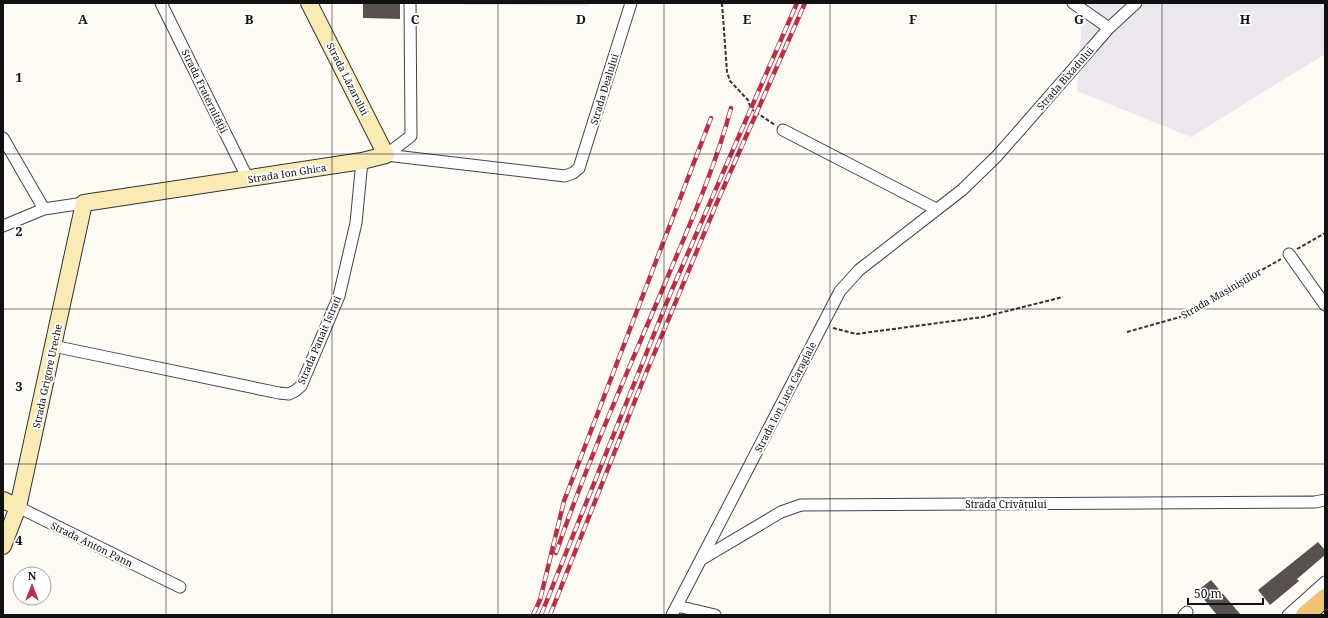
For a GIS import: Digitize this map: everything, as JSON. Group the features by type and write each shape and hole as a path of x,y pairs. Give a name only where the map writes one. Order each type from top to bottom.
{"main road":[{"path":"1305,615 1325,598"}],"street":[{"name":"Strada Fraternității","path":"161,3 248,179"},
{"name":"Strada Lăzarului","path":"309,3 386,156"},
{"path":"386,156 412,136 410,3"},
{"name":"Strada Dealului","path":"573,173 579,168 631,3"},
{"path":"1073,3 1109,28"},
{"name":"Strada Bixadului","path":"997,156 1109,28 1136,3"},
{"path":"783,130 936,209"},
{"path":"3,138 44,209"},
{"name":"Strada Ion Ghica","path":"3,226 44,209 248,179 386,156 565,176 573,173"},
{"name":"Strada Ion Luca Caragiale","path":"674,611 840,291 859,270 962,190 997,156"},
{"name":"Strada Panait Istrati","path":"53,346 279,394 296,392 305,378 339,296 356,223 362,161"},
{"name":"Strada Grigore Ureche","path":"3,546 18,507 84,203"},
{"path":"1290,254 1325,305"},
{"name":"Strada Anton Pann","path":"3,500 180,587"},
{"name":"Strada Crivățului","path":"701,559 781,512 801,505 1315,502 1325,500"},
{"path":"1288,615 1325,582"},
{"path":"674,611 715,615"}],"path":[{"path":"722,3 727,72 730,80 748,100 751,109 783,130"},
{"name":"Strada Mașiniștilor","path":"1127,332 1180,317 1325,233"},
{"path":"822,325 856,334 983,317 1063,297"}],"shaded area":[{"path":"462,3 589,3 589,6 464,5"},
{"path":"1083,3 1325,3 1325,54 1191,137 1077,91"}],"building":[{"path":"363,3 400,3 400,19 363,18"},
{"path":"1318,542 1325,550 1325,555 1297,579 1299,581 1270,605 1258,590"},
{"path":"1211,580 1241,615 1217,615 1197,591"}],"railway":[{"path":"541,615 671,292 797,3"},
{"path":"550,615 642,383 718,200 805,3"},
{"path":"556,553 595,450 702,196 731,108"},
{"path":"533,615 540,600 564,501 711,118"}]}
